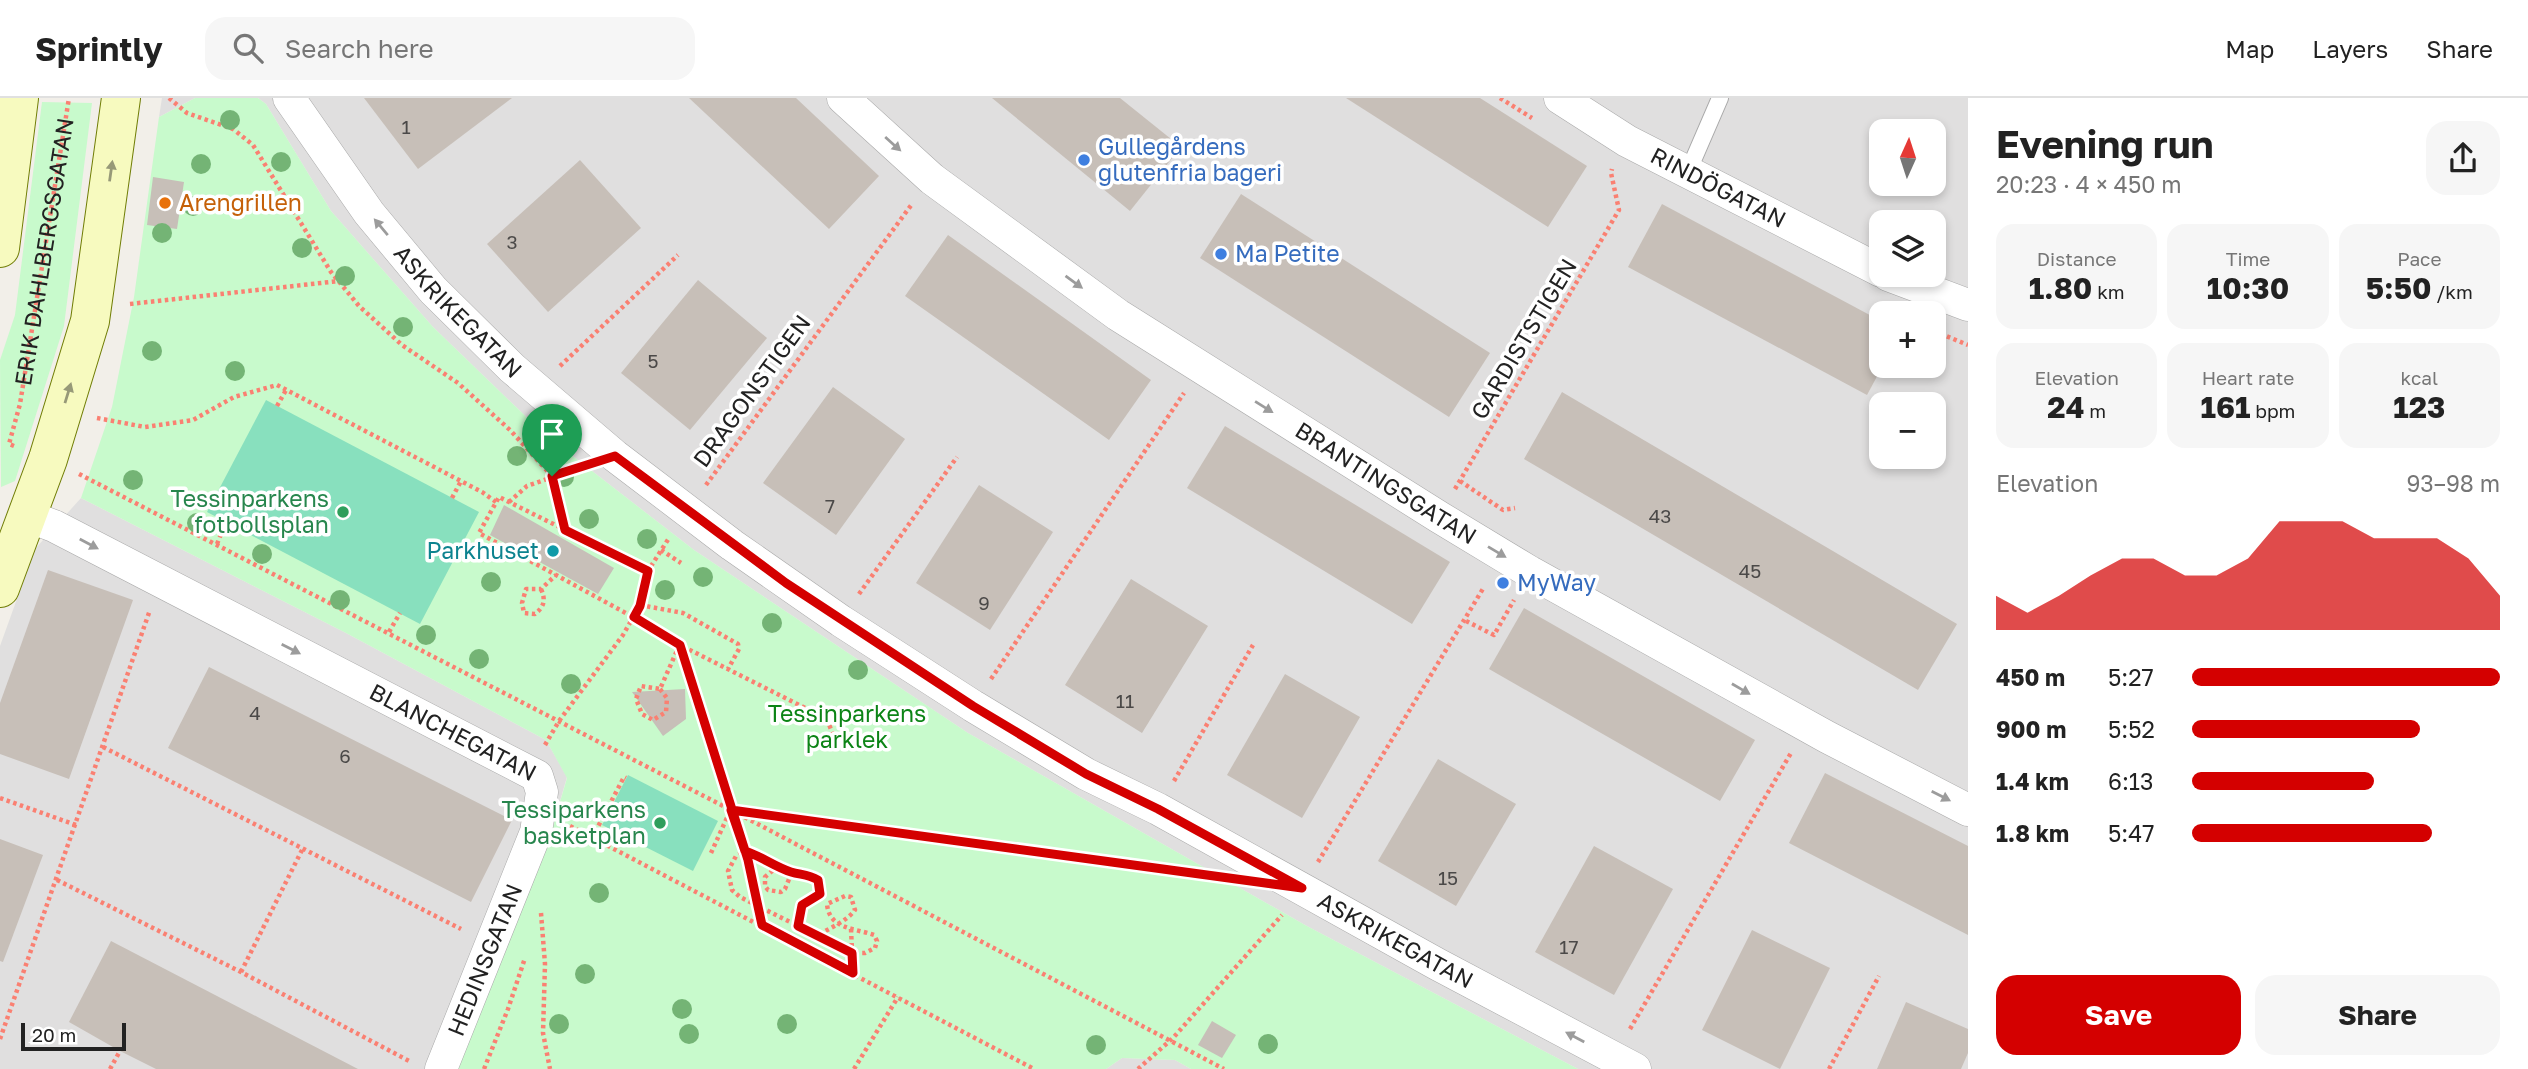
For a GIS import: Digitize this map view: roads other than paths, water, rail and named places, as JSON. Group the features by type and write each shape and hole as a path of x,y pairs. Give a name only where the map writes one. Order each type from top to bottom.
{"street":[{"name":"ERIK DAHLBERGSGATAN","path":"0,248 19,98"},
{"name":"ERIK DAHLBERGSGATAN","path":"0,588 13,511 48,459 90,321 121,98"},
{"name":"ASKRIKEGATAN","path":"289,98 369,213 433,290 512,368 615,456 732,545 841,621 973,706 1086,774 1158,809 1437,964 1624,1063"},
{"name":"BRANTINGSGATAN","path":"843,98 932,179 1118,315 1530,572 1807,726 1968,810"},
{"name":"RINDÖGATAN","path":"1560,98 1627,141 1869,265"},
{"path":"1920,287 1968,305"},
{"name":"BLANCHEGATAN","path":"13,511 54,526 529,771 537,776 540,782 541,811"},
{"name":"HEDINSGATAN","path":"428,1067 491,944 536,832 541,811"}],"lane":[{"path":"1688,172 1720,98"}],"place":[{"name":"Gullegårdens glutenfria bageri","path":"1084,160"},
{"name":"Arengrillen","path":"165,203"},
{"name":"Ma Petite","path":"1221,254"},
{"name":"Tessinparkens fotbollsplan","path":"343,512"},
{"name":"Parkhuset","path":"553,551"},
{"name":"MyWay","path":"1503,583"},
{"name":"Tessiparkens basketplan","path":"660,823"}],"park label":[{"name":"Tessinparkens parklek","path":"847,727"}]}
